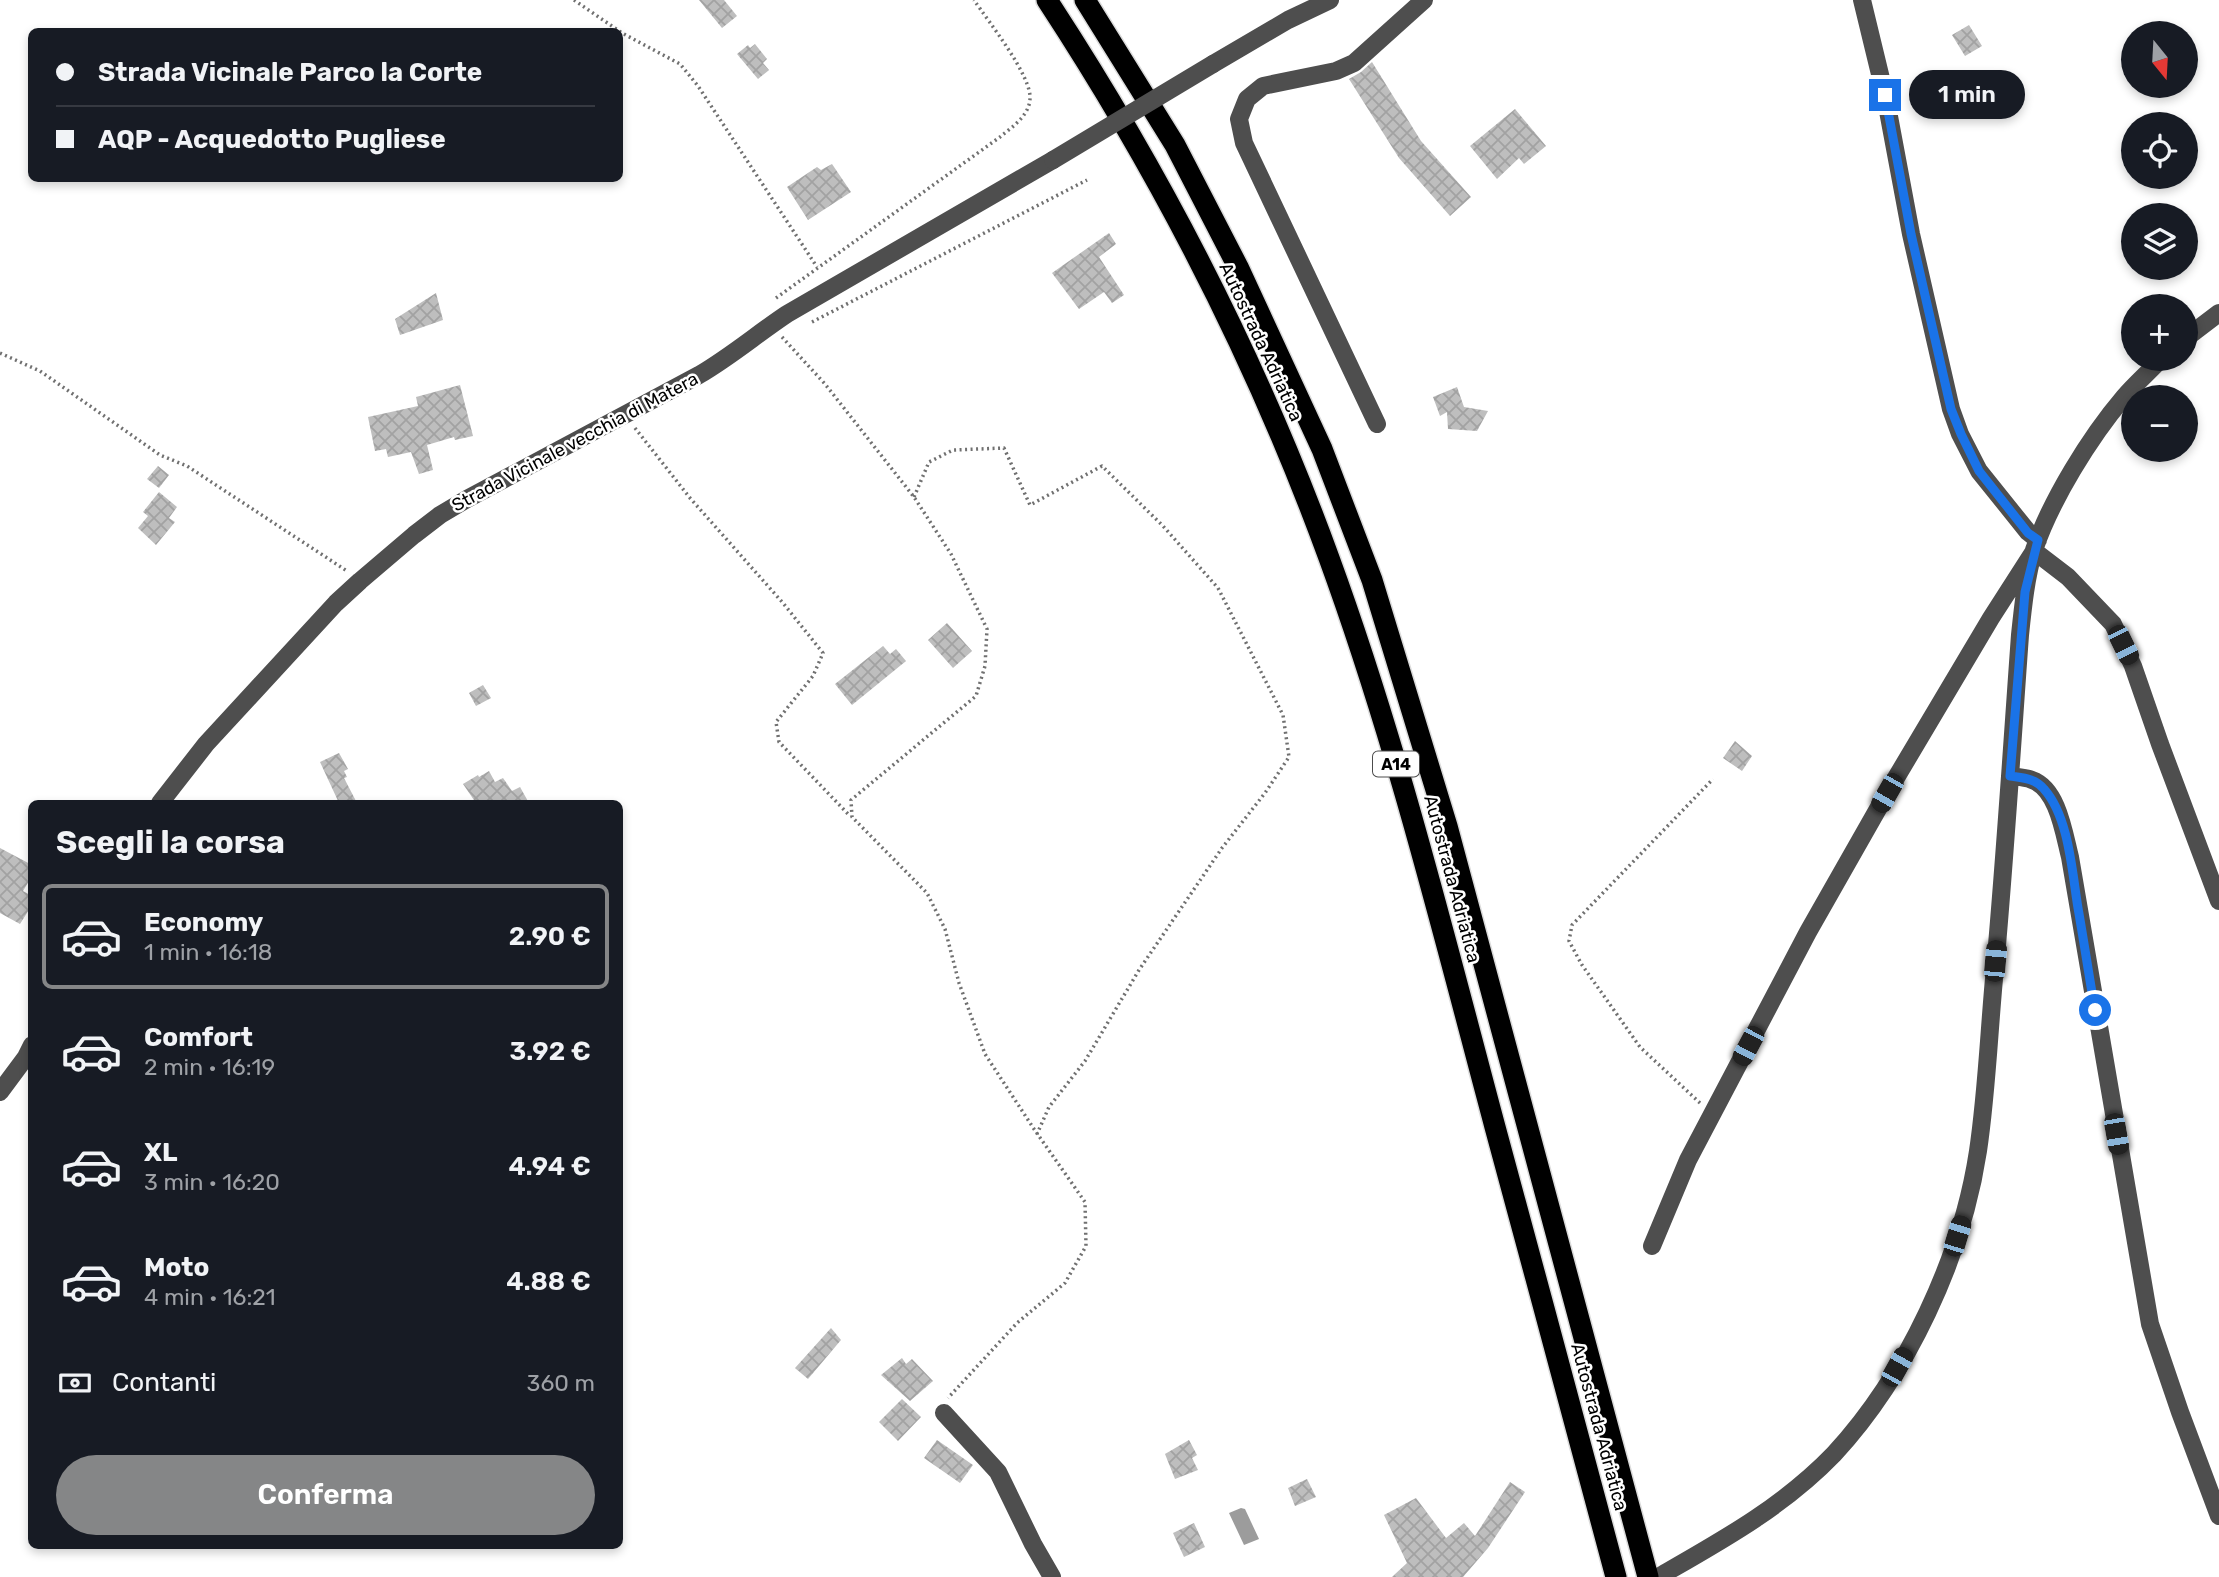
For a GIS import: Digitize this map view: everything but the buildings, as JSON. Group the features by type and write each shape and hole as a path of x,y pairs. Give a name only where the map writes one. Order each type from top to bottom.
{"highway":[{"name":"Autostrada Adriatica","path":"1047,0 1104,89 1215,293 1282,440 1328,556 1375,693 1421,849 1616,1577"},
{"name":"Autostrada Adriatica","path":"1085,0 1175,145 1238,267 1322,449 1372,580 1447,826 1648,1577"}],"street":[{"name":"Strada Vicinale vecchia di Matera","path":"162,800 206,744 360,581 440,515 725,360 787,314 1288,20 1330,0"},
{"path":"1377,424 1244,143 1239,119 1247,99 1263,86 1336,71 1354,63 1424,0"},
{"path":"1863,0 1885,95 1911,234 1951,409 1979,471 2036,546 2113,624 2133,666 2219,901"},
{"path":"2198,329 2219,313"},
{"path":"1658,1577 1748,1525 1799,1487 1833,1454 1854,1430 1897,1367 1918,1329 1950,1259 1978,1150 2025,592 2036,546 2053,505 2088,445 2123,398 2149,371"},
{"path":"1652,1247 1688,1160 1808,932 1991,618 2036,546"},
{"path":"2010,776 2030,779 2037,783 2050,797 2061,818 2070,857 2150,1324 2219,1516"},
{"path":"0,1092 28,1053"},
{"path":"944,1413 998,1472 1052,1577"}],"path":[{"path":"574,0 615,28"},
{"path":"769,303 1000,137 1023,117 1031,101 1029,84 974,0"},
{"path":"623,34 680,64 698,86 817,267"},
{"path":"803,327 1087,180"},
{"path":"771,342 790,333"},
{"path":"782,337 825,384 914,497 951,554 987,629 985,666 976,696 851,800 852,817"},
{"path":"0,353 40,371 160,455 187,466 360,581"},
{"path":"625,415 690,498 783,603 823,653 813,676 776,722 779,742 927,893 945,929 959,982 985,1054 1085,1202 1086,1246 1065,1283 1017,1323 945,1402 944,1413"},
{"path":"914,497 929,462 953,450 1004,448 1030,505 1102,466 1163,526 1219,588 1283,715 1289,757 1222,848 1139,970 1086,1061 1049,1107 1037,1134"},
{"path":"1712,1114 1640,1047 1582,965 1569,942 1572,925 1713,779"}],"shaded area":[{"path":"1245,1509 1259,1539 1244,1545 1229,1513"}],"route":[{"path":"1885,95 1911,234 1951,409 1979,471 2028,533 2038,540 2025,592 2010,776 2030,779 2037,783 2050,797 2061,818 2095,1010"}]}
